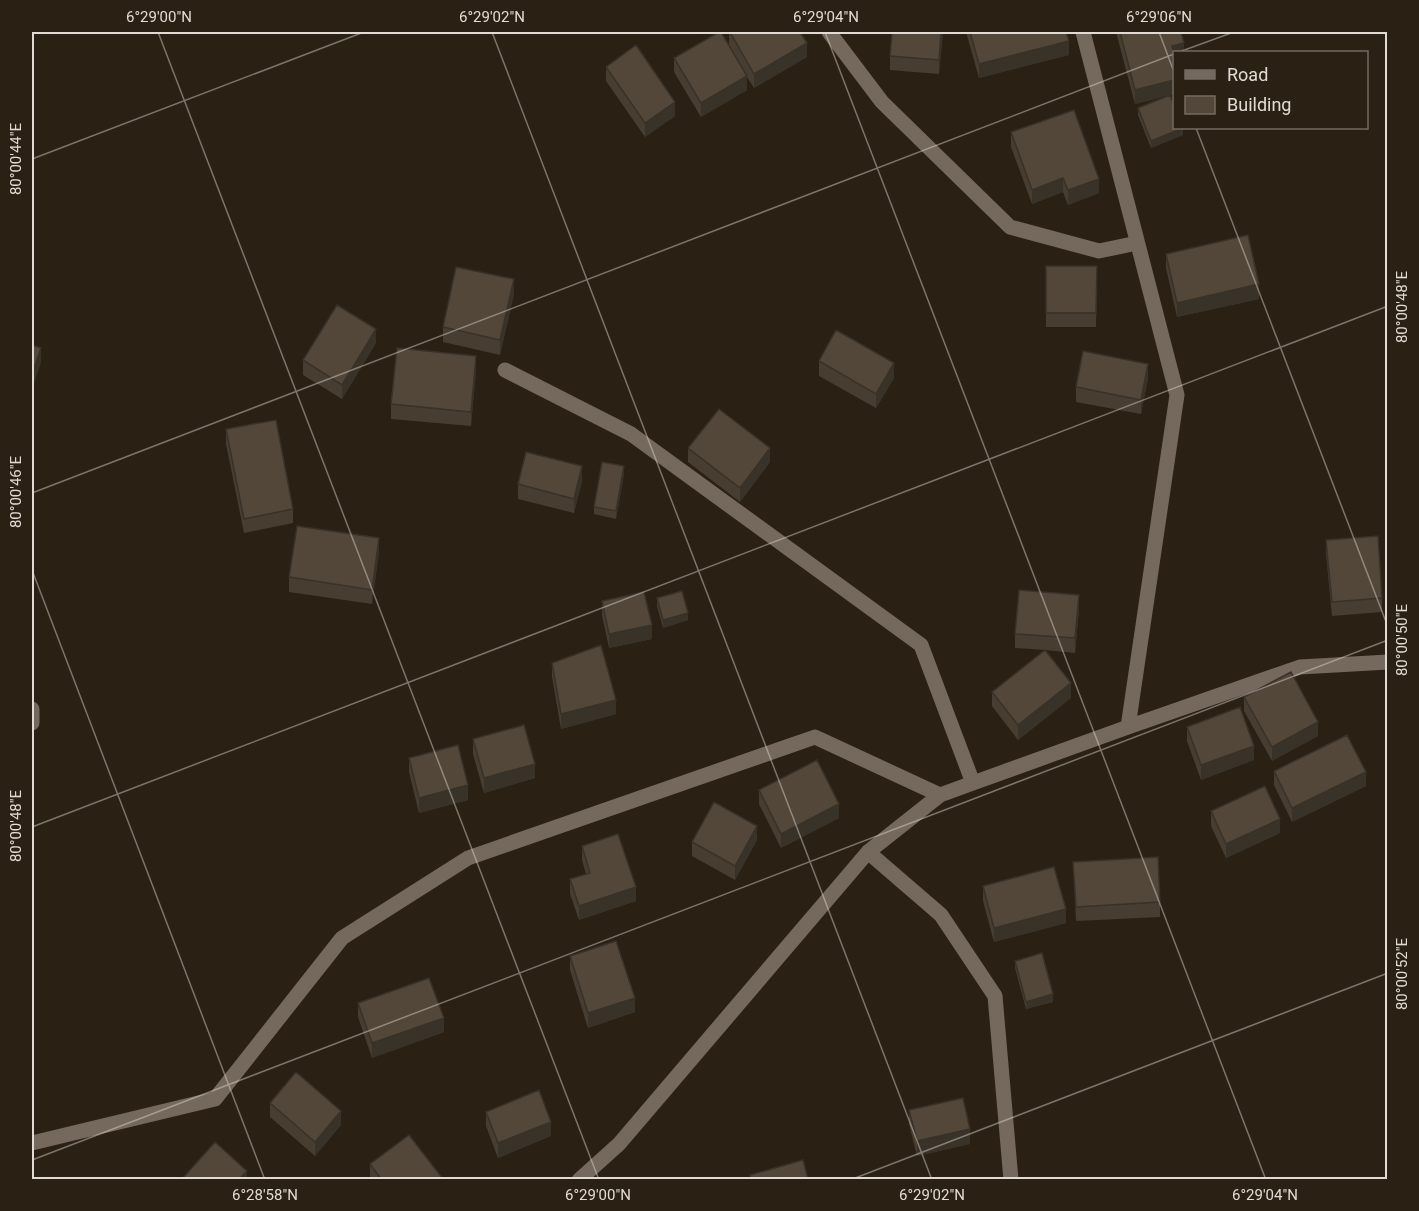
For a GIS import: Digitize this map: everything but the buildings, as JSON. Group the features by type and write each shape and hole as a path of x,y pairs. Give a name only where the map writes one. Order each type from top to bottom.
{"street":[{"path":"829,32 882,102 1010,227 1099,251 1137,243"},
{"path":"1083,32 1177,395 1128,727"},
{"path":"505,370 631,434 921,645 973,783"},
{"path":"579,1179 619,1144 868,852 940,795 1300,667 1388,662"},
{"path":"32,710 32,723"},
{"path":"32,1143 215,1100 342,938 468,858 815,737 940,795"},
{"path":"868,852 941,915 995,996 1011,1179"}]}
